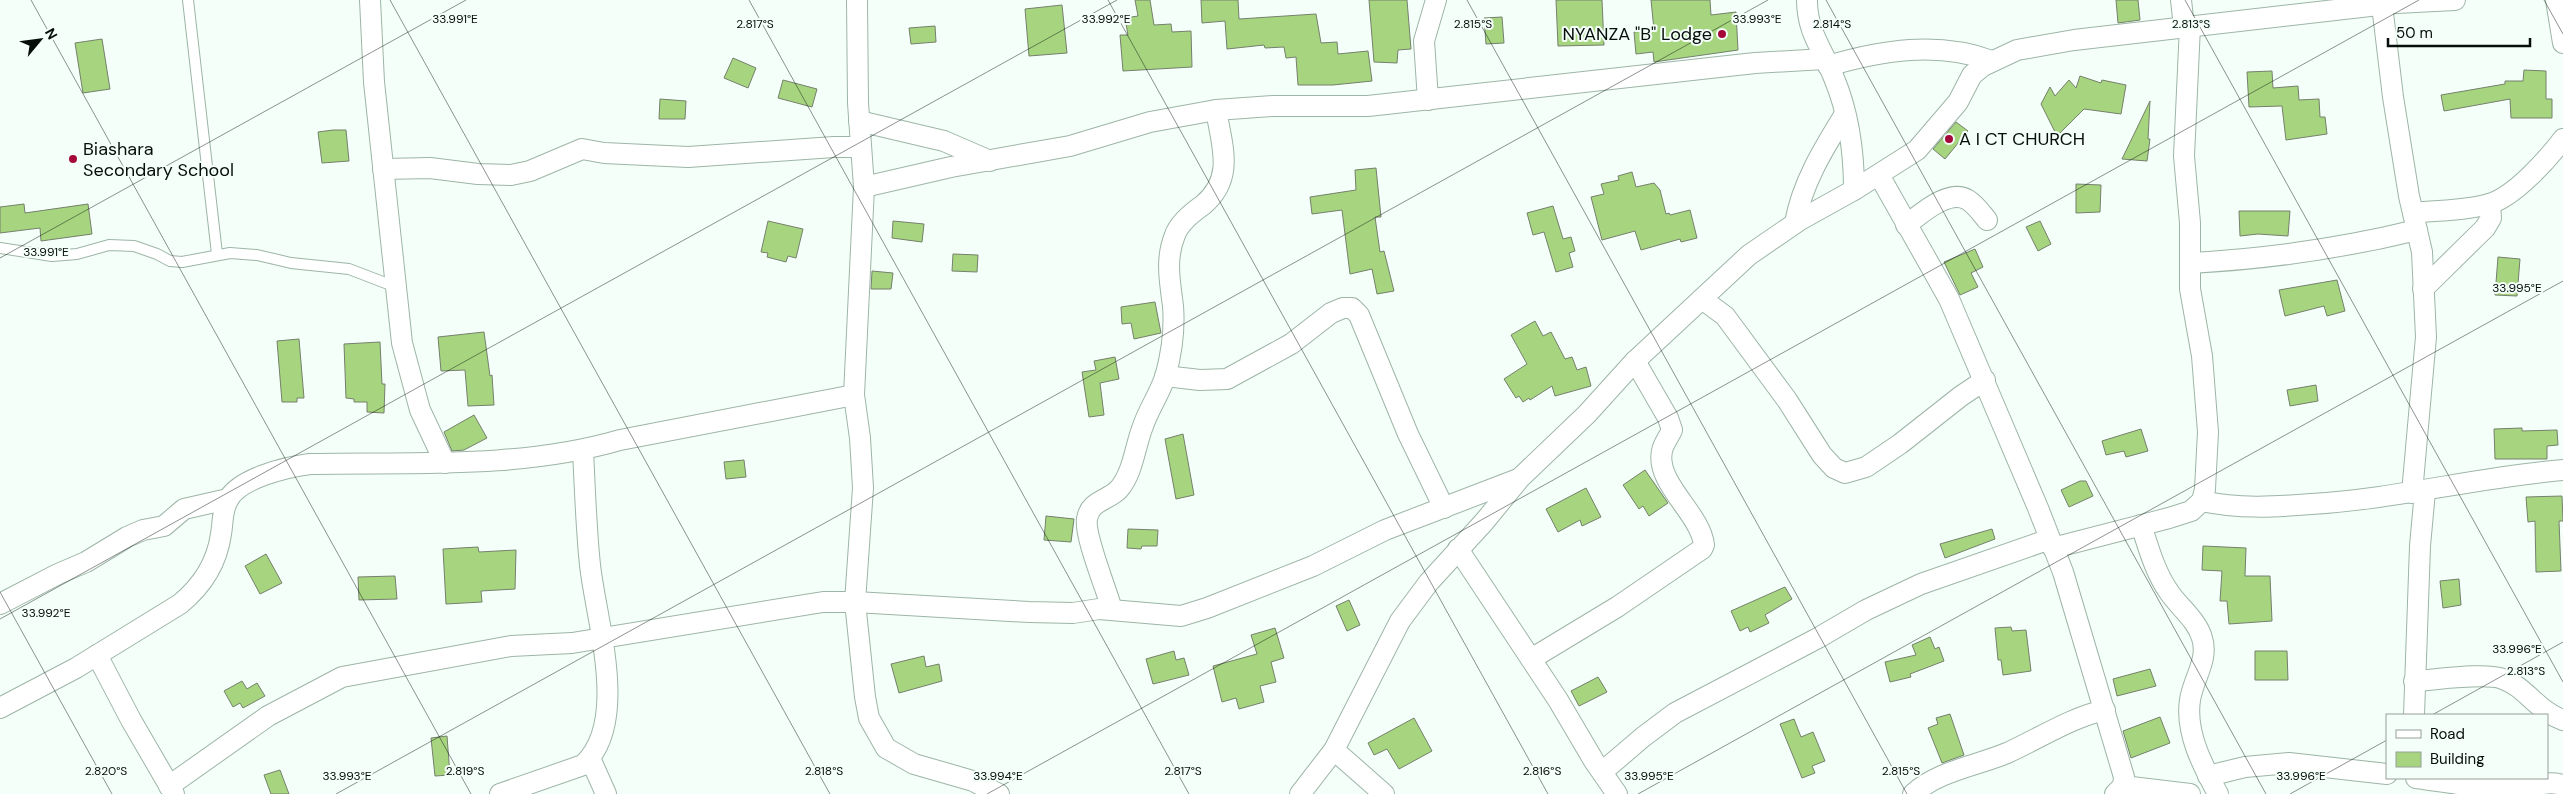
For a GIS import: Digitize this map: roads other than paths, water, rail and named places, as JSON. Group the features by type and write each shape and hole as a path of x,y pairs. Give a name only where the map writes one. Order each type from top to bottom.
{"street":[{"path":"370,0 374,82 402,344 410,380 431,437 445,463"},
{"path":"857,0 859,121 864,187 854,395 860,438 863,488 855,602 865,697 870,718 880,741 886,748 914,764 972,781 999,794"},
{"path":"1428,100 1424,41 1436,0"},
{"path":"1807,0 1810,27 1834,78 1845,114 1854,159 1854,190"},
{"path":"1602,772 1675,713 1818,638 1866,610 1938,577 2052,544 2141,526 2190,511 2202,501 2205,489 2208,432 2202,356 2190,289 2190,223 2184,156 2187,26 2181,0"},
{"path":"1300,794 1334,750 1400,621 1458,549 1484,522 1520,478 1587,414 1635,361 1749,255 1795,223 1854,190 1917,150 1958,102 1972,75 1992,61 2017,50 2065,41 2391,3 2455,0"},
{"path":"2556,0 2563,43"},
{"path":"2391,3 2393,97 2422,252 2426,337 2418,492 2420,546 2414,714"},
{"path":"864,187 1070,146 1150,122 1216,110 1273,106 1368,106 1755,63 1826,62 1889,51 1928,49 1970,53 1992,61"},
{"path":"1112,610 1090,542 1086,526 1087,517 1099,500 1115,493 1125,480 1143,426 1165,376 1174,340 1173,306 1168,279 1170,253 1175,233 1192,213 1212,197 1221,184 1224,158 1216,110"},
{"path":"1795,223 1805,188 1817,162 1845,114"},
{"path":"859,121 944,141 990,161"},
{"path":"2190,263 2280,256 2378,239 2415,222 2490,204 2508,194 2551,155 2563,139"},
{"path":"384,169 430,168 478,174 511,175 530,171 582,149 604,153 688,157 834,147 861,147"},
{"path":"1879,175 1949,299 1985,380 2052,544 2105,710 2124,777 2119,790 2190,794"},
{"path":"1906,225 1948,198 1958,196 1968,200 1987,220"},
{"path":"2423,289 2485,228 2491,218 2490,204"},
{"path":"1702,299 1725,316 1787,400 1822,456 1834,468 1845,473 1866,467 1894,449 1961,396 1985,380"},
{"path":"1165,376 1200,380 1227,379 1291,344 1331,313 1343,308 1352,308 1359,315 1408,434 1444,508"},
{"path":"1531,659 1673,570 1702,549 1704,545 1699,530 1665,473 1662,451 1672,430 1668,418 1635,361"},
{"path":"0,604 58,574 86,562 127,537 143,530 164,526 184,509 228,499 237,490 264,475 288,467 310,464 505,461 583,451 630,438 854,395"},
{"path":"500,794 582,766 590,758 603,735 606,718 606,679 590,566 583,451"},
{"path":"2202,501 2224,506 2278,507 2339,502 2418,492 2501,477 2563,470"},
{"path":"97,655 131,720 172,790 268,716 342,678 511,646 572,643 791,606 855,602 993,611 1074,613 1112,610 1181,616 1313,566 1385,530 1520,478"},
{"path":"0,708 97,655 193,593 207,574 216,557 228,499"},
{"path":"2141,526 2157,574 2170,594 2193,621 2202,637 2205,652 2190,701 2190,726 2200,761 2218,794"},
{"path":"1458,549 1618,794"},
{"path":"2414,681 2488,676 2502,678 2520,689 2538,707 2563,720"},
{"path":"1913,794 1924,784 1940,776 2005,753 2057,730 2079,717 2105,710"},
{"path":"1334,750 1384,794"},
{"path":"590,758 606,794"},
{"path":"2208,776 2245,767 2289,763 2386,774"},
{"path":"2412,794 2415,779"},
{"path":"2423,779 2499,788 2516,788 2550,782 2563,785"}],"lane":[{"path":"188,0 201,128 217,254"},
{"path":"0,248 52,256 77,254 109,245 134,246 158,254 170,261 182,262 217,254 257,255 291,263 348,269 397,287"}],"place":[{"name":"NYANZA \"B\" Lodge","path":"1722,34"},
{"name":"A I CT CHURCH","path":"1949,139"},
{"name":"Biashara Secondary School","path":"73,159"}]}
